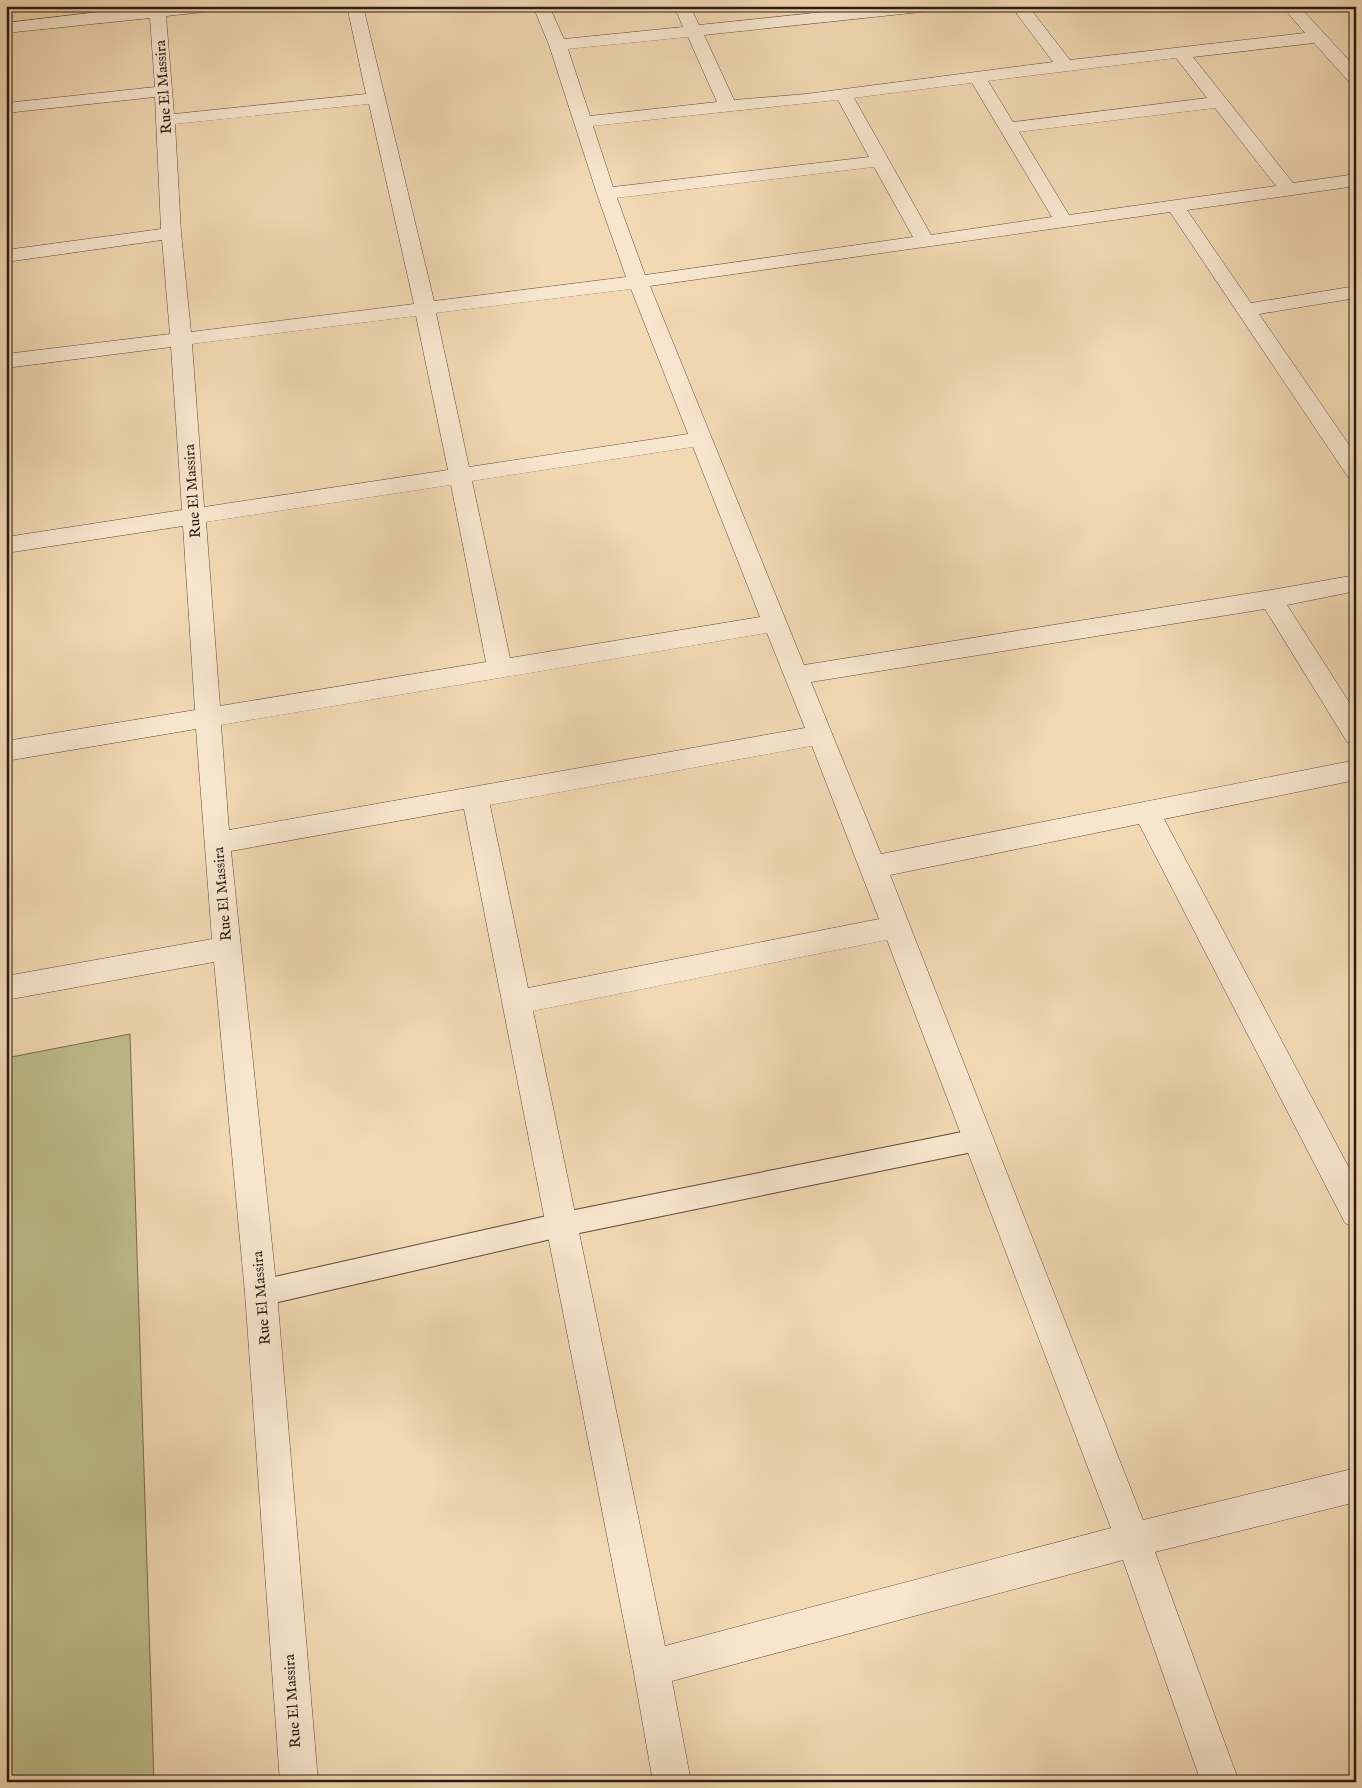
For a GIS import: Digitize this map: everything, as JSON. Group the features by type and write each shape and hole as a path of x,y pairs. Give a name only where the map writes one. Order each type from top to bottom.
{"street":[{"path":"6,28 157,9 213,6"},
{"path":"355,6 425,308 500,668"},
{"path":"542,6 558,45 606,194 638,282 873,867 1133,1540 1220,1782"},
{"path":"682,6 728,106"},
{"path":"558,45 694,32 811,13 930,6"},
{"path":"1019,6 1065,66"},
{"path":"1290,6 1356,79"},
{"name":"Rue El Massira","path":"157,9 166,120 170,233 181,338 217,843 261,1293 299,1782"},
{"path":"583,122 843,94 1318,37"},
{"path":"1181,53 1289,190"},
{"path":"977,77 1064,222"},
{"path":"6,108 164,91"},
{"path":"843,94 925,242"},
{"path":"166,120 377,98"},
{"path":"1007,128 1220,102"},
{"path":"606,194 880,160"},
{"path":"6,361 638,282 1356,180"},
{"path":"1175,206 1356,472"},
{"path":"6,256 170,233"},
{"path":"1245,310 1356,292"},
{"path":"1333,438 1356,436"},
{"path":"6,545 701,439"},
{"path":"797,675 1356,584"},
{"path":"1271,599 1356,735"},
{"path":"6,751 774,623"},
{"path":"217,843 821,735"},
{"path":"873,867 1356,770"},
{"path":"475,796 560,1225 651,1668 672,1782"},
{"path":"1146,811 1356,1213"},
{"path":"517,1002 895,927"},
{"path":"6,988 226,948"},
{"path":"651,1668 1133,1540 1356,1485"}],"lane":[{"path":"261,1293 560,1225 977,1140"}],"green space":[{"path":"130,1034 154,1782 6,1782 6,1058"}]}
